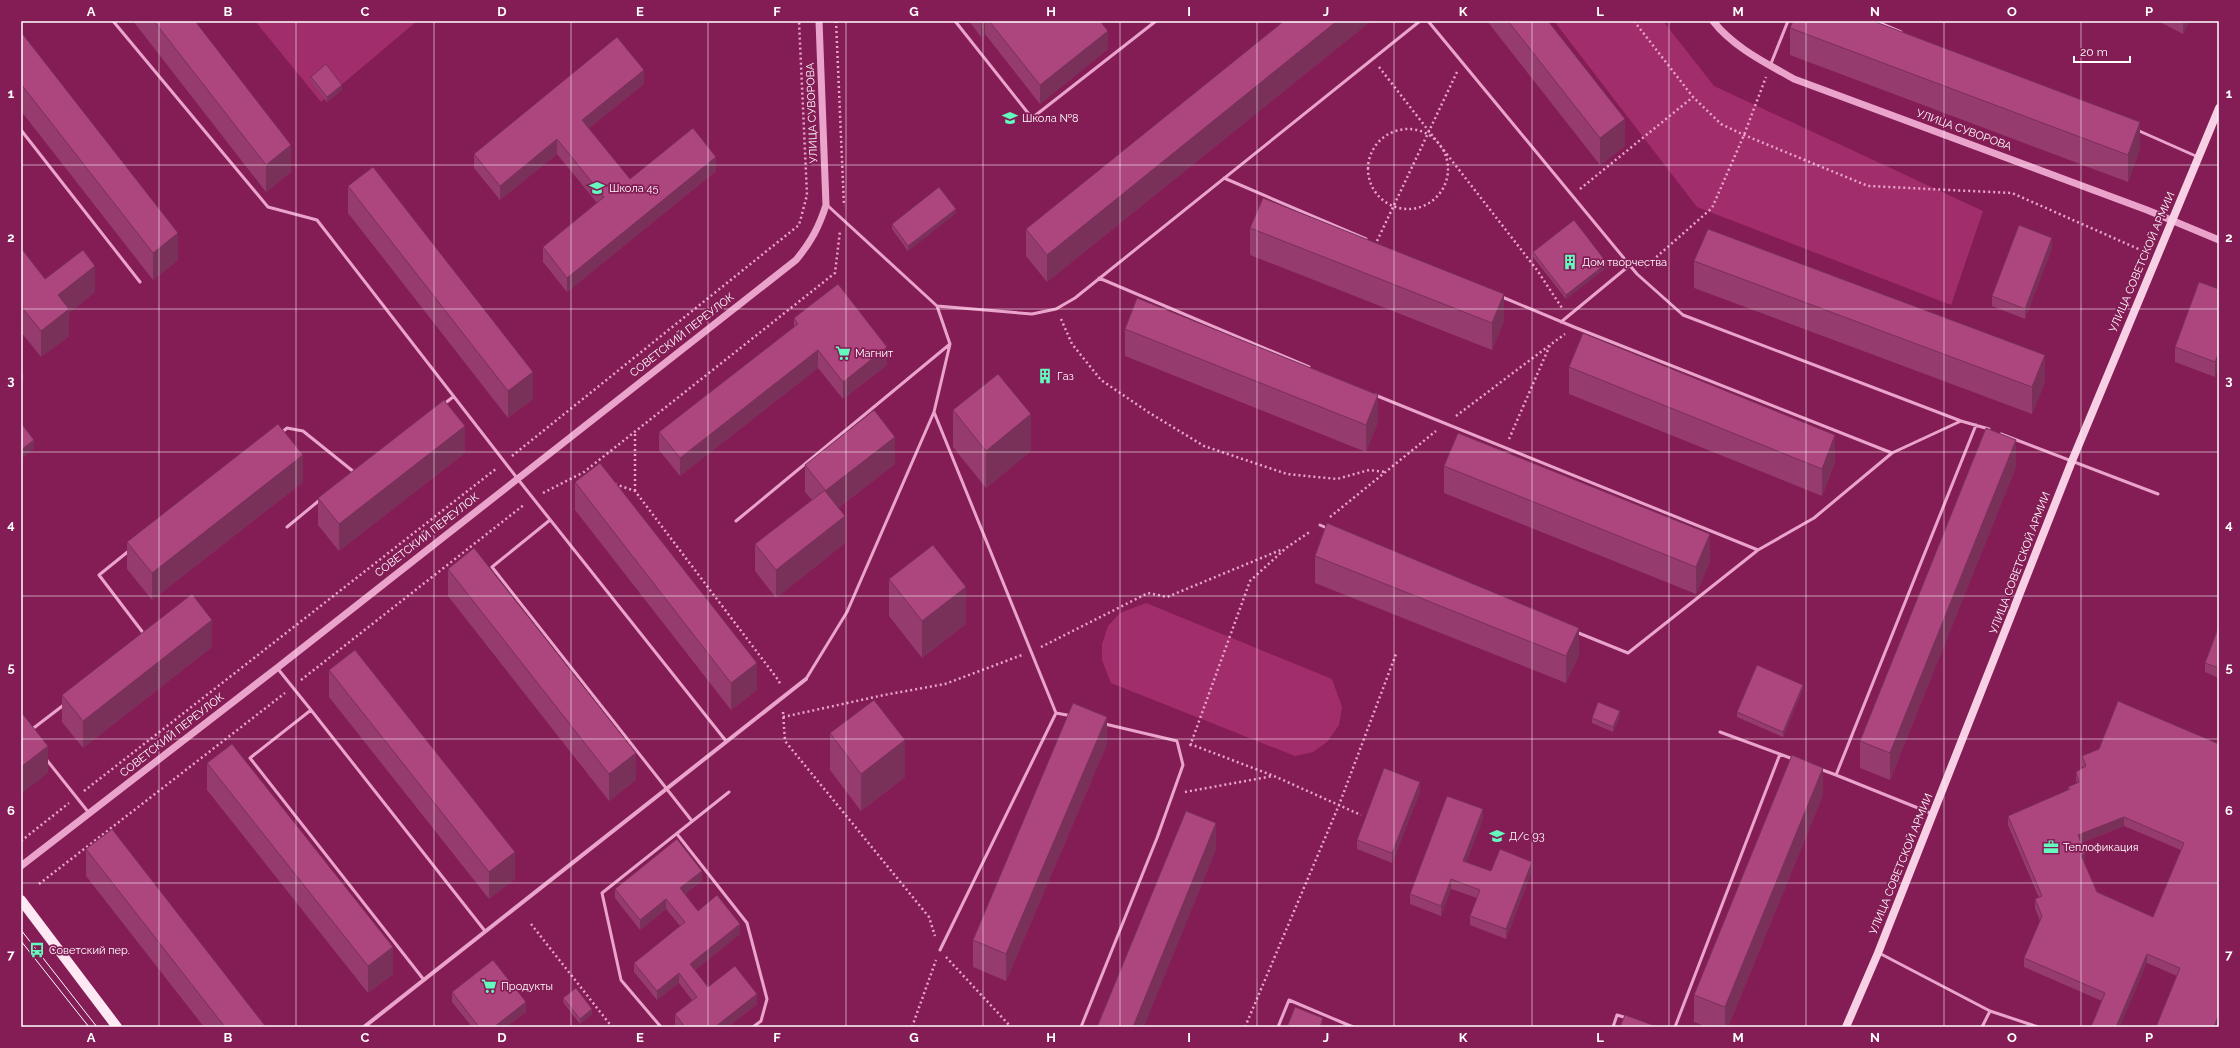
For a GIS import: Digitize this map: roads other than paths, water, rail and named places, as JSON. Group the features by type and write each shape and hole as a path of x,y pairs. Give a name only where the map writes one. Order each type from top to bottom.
{"main road":[{"name":"УЛИЦА СОВЕТСКОЙ АРМИИ","path":"1846,1027 1878,953 2072,461 2219,108"},
{"path":"21,900 117,1027"}],"street":[{"name":"УЛИЦА СУВОРОВА","path":"819,21 826,205"},
{"name":"УЛИЦА СУВОРОВА","path":"1713,21 1720,30 1745,50 1794,79 2172,220 2219,240"},
{"name":"СОВЕТСКИЙ ПЕРЕУЛОК","path":"21,866 277,668 796,260 811,243 819,228 826,205"},
{"path":"364,1027 806,678"}],"lane":[{"path":"113,21 268,207 317,220 504,462 726,741"},
{"path":"955,21 1032,118 1156,21"},
{"path":"937,306 1032,314 1056,309 1075,298 1420,21"},
{"path":"1428,21 1637,274 1683,315 1961,421 1976,424 2158,494"},
{"path":"1770,66 1788,21"},
{"path":"1875,21 1904,33"},
{"path":"2131,127 2198,158"},
{"path":"21,130 140,282"},
{"path":"1224,178 1376,243"},
{"path":"806,678 847,612 934,412 950,344 937,306 826,205"},
{"path":"1562,322 1630,265"},
{"path":"1099,278 1312,368"},
{"path":"1497,295 1574,328 1892,453"},
{"path":"736,521 950,344"},
{"path":"1371,393 1444,425 1506,447 1758,550"},
{"path":"441,406 454,397"},
{"path":"934,412 1056,713 940,950"},
{"path":"1569,629 1628,653 1758,550 1814,518 1892,453 1961,421"},
{"path":"1836,775 1976,424"},
{"path":"275,438 287,428 303,431 354,472"},
{"path":"348,477 360,468"},
{"path":"287,527 324,497"},
{"path":"550,520 492,567 692,821"},
{"path":"1320,525 1335,531"},
{"path":"137,545 99,575 148,639"},
{"path":"277,668 485,931"},
{"path":"26,734 69,701"},
{"path":"311,710 250,758 424,980"},
{"path":"1056,713 1079,718"},
{"path":"1081,1027 1173,794 1183,765 1177,741 1102,723"},
{"path":"1720,732 1801,762"},
{"path":"1675,1027 1780,754"},
{"path":"45,757 89,812"},
{"path":"1815,767 1933,814"},
{"path":"661,1027 621,980 602,893 729,792"},
{"path":"677,834 747,923 767,999 761,1021 753,1027"},
{"path":"1878,953 1990,1010 2038,1027"},
{"path":"1278,1027 1289,1000 1353,1027"},
{"path":"1982,1027 1990,1010"},
{"path":"1613,1027 1618,1015 1631,1020"}],"tram line":[{"path":"21,930 97,1027"},
{"path":"21,941 89,1027"}],"place":[{"name":"Школа №8","path":"1010,118"},
{"name":"Школа 45","path":"597,188"},
{"name":"Дом творчества","path":"1570,262"},
{"name":"Магнит","path":"843,353"},
{"name":"Газ","path":"1045,376"},
{"name":"Д/с 93","path":"1497,836"},
{"name":"Теплофикация","path":"2051,847"},
{"name":"Советский пер.","path":"37,950"},
{"name":"Продукты","path":"489,986"}]}
